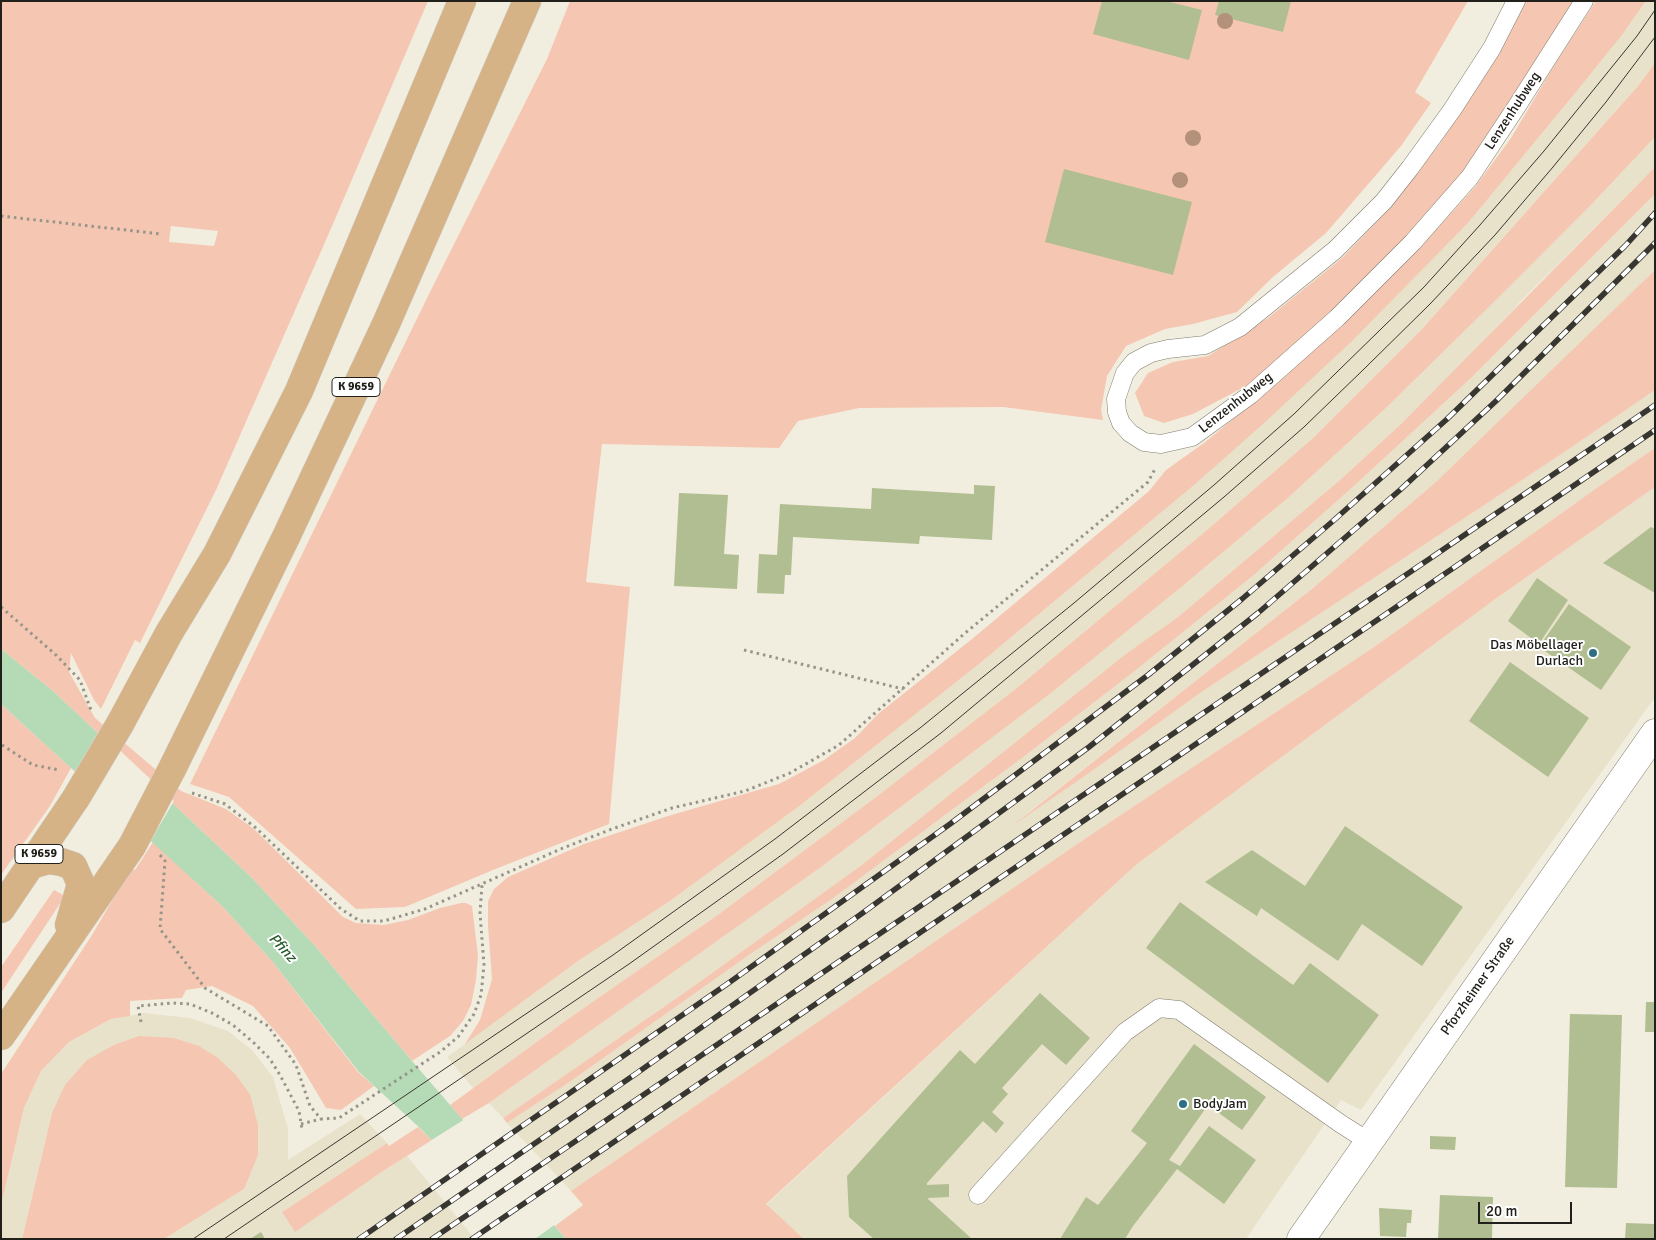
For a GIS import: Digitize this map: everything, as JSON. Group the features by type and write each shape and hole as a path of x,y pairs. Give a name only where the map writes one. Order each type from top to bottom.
{"main road":[{"name":"K 9659","path":"1,909 76,798 109,721 169,632 217,554 300,391 462,1"},
{"name":"K 9659","path":"1,1036 31,996 179,779 286,537 386,324 526,1"},
{"path":"31,865 48,860 61,862 73,866 79,876 81,884 64,945"}],"street":[{"name":"Pforzheimer Straße","path":"1301,1239 1655,733"}],"lane":[{"name":"Lenzenhubweg","path":"1516,1 1492,48 1452,110 1384,201 1336,250 1240,327 1205,345 1168,349 1134,362 1125,373 1116,399 1117,412 1121,423 1130,433 1144,442 1160,444 1192,437 1250,395 1337,318 1413,242 1470,177 1518,106 1584,1"},
{"path":"978,1195 1125,1032 1159,1008 1180,1010 1368,1141"}],"path":[{"path":"1,216 161,234"},
{"path":"179,779 225,804 256,828 341,909 360,921 384,922 425,909 612,828 672,808 745,791 790,773 839,745 964,634 1148,482 1157,465 1160,444"},
{"path":"1,607 56,655 80,680 91,712 109,721"},
{"path":"744,650 903,689"},
{"path":"2,745 33,765 67,771"},
{"path":"158,853 165,861 160,929 205,988 268,1026 296,1065 310,1106 322,1119"},
{"path":"302,1124 322,1119 339,1118 440,1052 458,1037 474,1014 480,995 484,965 480,913 482,885"},
{"path":"141,1022 138,1006 190,1004 212,1013 233,1025 270,1060 296,1104 302,1129"}],"shaded area":[{"path":"1,1 428,1 333,224 216,490 140,643 135,640 101,709 94,700 71,653 69,672 95,718 181,791 226,809 254,829 343,917 356,923 384,925 408,920 440,908 461,903 472,906 478,955 471,1005 463,1021 450,1036 412,1061 315,946 252,878 53,691 1,649","holes":["171,226 218,231 214,246 169,242"]},
{"path":"570,1 1468,1 1415,92 1431,103 1401,146 1326,233 1273,277 1237,312 1193,324 1165,329 1126,346 1107,376 1101,410 1103,420 1003,407 859,408 798,421 779,448 602,444 586,582 630,587 609,824 405,907 356,909 229,797 190,784 429,294 547,59"},
{"path":"1524,1 1577,1 1466,173 1408,239 1332,313 1246,386 1193,414 1164,423 1144,416 1135,393 1148,373 1173,362 1208,356 1268,318 1342,258 1389,209 1439,145 1498,52"},
{"path":"1596,1 1646,1 1622,35 1468,223 1351,342 1263,424 1193,486 979,664 798,807 670,901 578,961 465,1044 480,1020 492,979 488,901 494,889 508,877 584,844 668,816 779,784 824,760 855,738 878,714 972,639 1149,491 1166,470 1204,443 1282,379 1414,254 1475,187 1511,138 1558,59"},
{"path":"1646,1 1655,1 1655,63 1638,86 1422,329 1313,438 1207,530 1018,687 880,794 719,914 473,1088 447,1057 578,961 670,901 798,807 979,664 1193,486 1468,223 1622,35"},
{"path":"1655,63 1655,137 1590,206 1507,289 1387,407 1289,497 1051,693 824,865 489,1103 462,1119 450,1105 568,1019 719,914 880,794 1018,687 1207,530 1313,438 1422,329 1638,86"},
{"path":"1655,137 1655,167 1522,300 1471,354 1401,424 1340,480 1178,617 1127,653 863,864 694,986 503,1118 489,1103 824,865 1051,693 1185,584 1289,497 1387,407 1590,206"},
{"path":"1655,167 1655,194 1471,378 1255,574 1136,670 1026,755 832,899 749,955 571,1081 507,1123 503,1118 694,986 863,864 1127,653 1178,617 1340,480 1401,424"},
{"path":"1655,194 1655,270 1562,362 1438,480 1313,588 1020,819 1099,766 1203,691 1655,390 1655,448 1374,647 1086,838 571,1191 507,1123 571,1081 749,955 832,899 1026,755 1136,670 1255,574 1471,378"},
{"path":"1655,270 1655,390 1203,691 1012,826 1313,588 1438,480"},
{"path":"1655,448 1655,487 1494,600 1137,864 766,1204 804,1239 566,1239 555,1226 583,1205 571,1191 1086,838 1374,647"},
{"path":"1655,487 1655,697 1361,1110 1341,1100 1246,1239 804,1239 766,1205 1137,864 1494,600"},
{"path":"1,704 71,768 50,806 1,875"},
{"path":"153,842 223,907 272,961 358,1072 374,1086 341,1110 326,1108 290,1048 253,1006 212,986 186,990 182,998 130,1001 130,1016 111,1019 69,1042 41,1071 24,1108 1,1206 1,1074 92,935 131,868 135,870"},
{"path":"54,890 65,896 1,993 1,967"},
{"path":"144,1013 190,1018 228,1031 252,1050 273,1077 288,1129 288,1160 360,1114 387,1143 282,1212 380,1173 407,1156 475,1239 164,1239 244,1189 52,1113 22,1239 1,1239 1,1206 24,1108 41,1071 69,1042 111,1019"},
{"path":"139,1036 174,1038 199,1046 218,1058 235,1074 250,1094 258,1125 258,1155 244,1189 164,1239 22,1239 52,1113 65,1085 87,1060 114,1045"},
{"path":"418,1127 432,1140 380,1173 295,1232 282,1212 387,1143 389,1146"}],"water":[{"name":"Pfinz","path":"1,649 53,691 252,878 315,946 566,1239 527,1239 422,1130 359,1072 272,961 223,907 1,704"}],"pier":[{"path":"99,731 174,801 150,842 74,773"},
{"path":"465,1119 557,1223 535,1239 523,1239 430,1141"}],"building":[{"path":"1102,1 1166,1 1202,10 1189,60 1093,34"},
{"path":"1219,1 1291,1 1283,32 1215,15"},
{"path":"1064,169 1192,202 1173,275 1045,242"},
{"path":"974,485 995,486 992,540 920,536 919,544 793,537 791,575 785,575 784,594 757,593 759,554 777,555 780,504 871,509 872,488 974,494"},
{"path":"679,493 728,495 724,554 739,555 737,589 674,586"},
{"path":"1651,527 1655,529 1655,593 1603,563"},
{"path":"1537,578 1568,600 1539,644 1508,621"},
{"path":"1569,604 1631,647 1601,690 1539,647"},
{"path":"1510,662 1589,718 1548,777 1469,721"},
{"path":"1345,826 1463,907 1422,966 1362,924 1338,961 1261,908 1257,916 1205,882 1252,850 1305,886"},
{"path":"1180,902 1293,985 1310,963 1379,1015 1328,1083 1146,948"},
{"path":"1040,993 1090,1038 1066,1065 1042,1044 1002,1088 1008,1094 992,1112 1004,1123 996,1133 983,1121 927,1183 927,1185 949,1184 949,1197 928,1199 972,1239 874,1239 849,1217 847,1176 960,1050 975,1064"},
{"path":"1646,1002 1655,1002 1655,1032 1645,1032"},
{"path":"1570,1014 1622,1015 1617,1188 1565,1187"},
{"path":"1194,1044 1266,1097 1242,1130 1208,1105 1169,1160 1180,1166 1209,1126 1256,1160 1224,1204 1177,1169 1125,1239 1060,1239 1086,1197 1098,1205 1147,1143 1131,1131"},
{"path":"1430,1136 1456,1137 1455,1150 1430,1149"},
{"path":"1440,1195 1493,1197 1492,1239 1438,1239"},
{"path":"1379,1208 1412,1210 1411,1223 1407,1223 1406,1237 1380,1236"},
{"path":"1626,1223 1655,1224 1655,1239 1625,1239"},
{"path":"261,1232 265,1239 250,1239"}],"tram line":[{"path":"193,1239 613,955 775,839 920,728 1074,603 1214,485 1294,414 1424,287 1544,151 1637,36 1655,10"},
{"path":"224,1239 629,964 783,854 941,733 1224,497 1304,427 1363,370 1430,304 1495,235 1606,102 1655,37"}],"railway":[{"path":"359,1239 730,982 950,824 1148,675 1242,599 1446,420 1625,246 1655,213"},
{"path":"396,1239 637,1073 864,912 1089,747 1258,613 1400,490 1496,401 1655,243"},
{"path":"432,1239 1655,405"},
{"path":"472,1239 1655,430"}],"place":[{"name":"Das Möbellager Durlach","path":"1593,653"},
{"name":"BodyJam","path":"1183,1104"}]}
